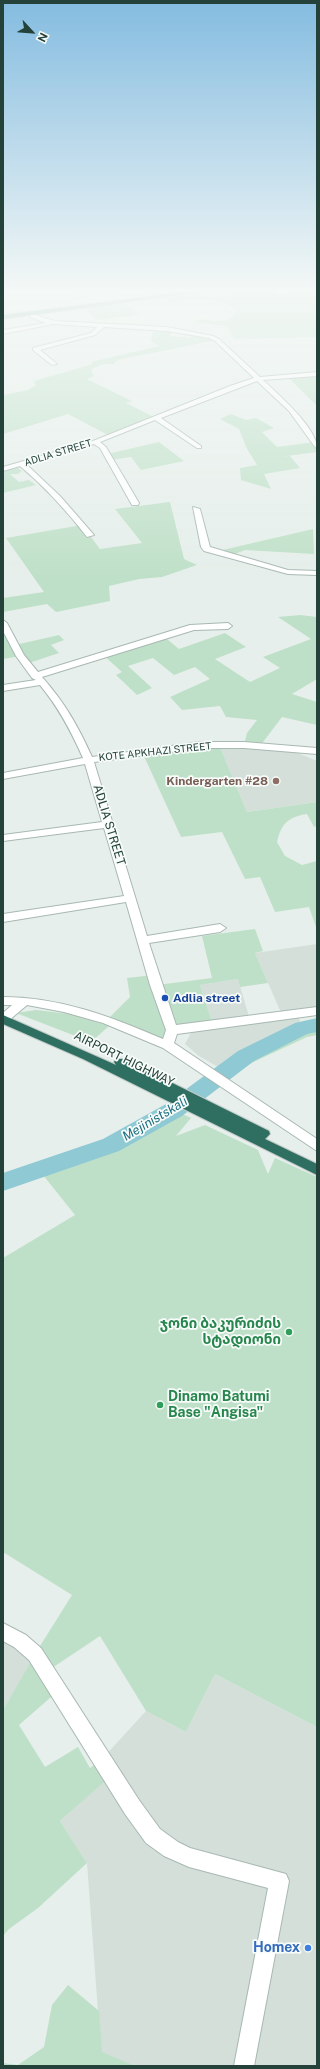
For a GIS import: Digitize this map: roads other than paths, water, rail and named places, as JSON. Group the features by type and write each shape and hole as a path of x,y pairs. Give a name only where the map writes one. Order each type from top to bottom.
{"highway":[{"name":"AIRPORT HIGHWAY","path":"5,1016 93,1049 170,1092 317,1170"},
{"name":"AIRPORT HIGHWAY","path":"205,1110 317,1161"}],"street":[{"name":"ADLIA STREET","path":"3,469 95,442 156,418 196,400 235,387"},
{"path":"265,387 291,410 317,446"},
{"path":"156,418 199,447"},
{"path":"95,442 103,447 135,503"},
{"path":"21,464 45,484 72,512 90,535"},
{"path":"196,509 205,547 207,549 288,572 317,573"},
{"name":"ADLIA STREET","path":"3,623 20,656 59,702 72,723 89,760 143,940 172,1030"},
{"path":"3,688 38,679 193,626 228,626"},
{"name":"KOTE APKHAZI STREET","path":"3,776 89,760 200,745 244,745 317,751"},
{"path":"3,838 108,824"},
{"path":"3,918 131,898"},
{"path":"143,940 220,928"},
{"path":"3,1001 25,1001 64,1008 107,1020 167,1046 228,1085 317,1146"},
{"path":"5,1016 25,1001"},
{"path":"167,1046 172,1030 317,1011"},
{"path":"3,1632 20,1642 35,1654 132,1807 153,1836 171,1849 189,1856 279,1881 244,2066"}],"waterway":[{"name":"Mejinistskali","path":"3,1182 111,1145 174,1110 246,1056 302,1028 317,1025"}],"place":[{"name":"Kindergarten #28","path":"276,781"},
{"name":"Adlia street","path":"165,998"},
{"name":"ჯონი ბაკურიძის სტადიონი","path":"289,1332"},
{"name":"Dinamo Batumi Base \"Angisa\"","path":"160,1405"},
{"name":"Homex","path":"308,1948"}]}
